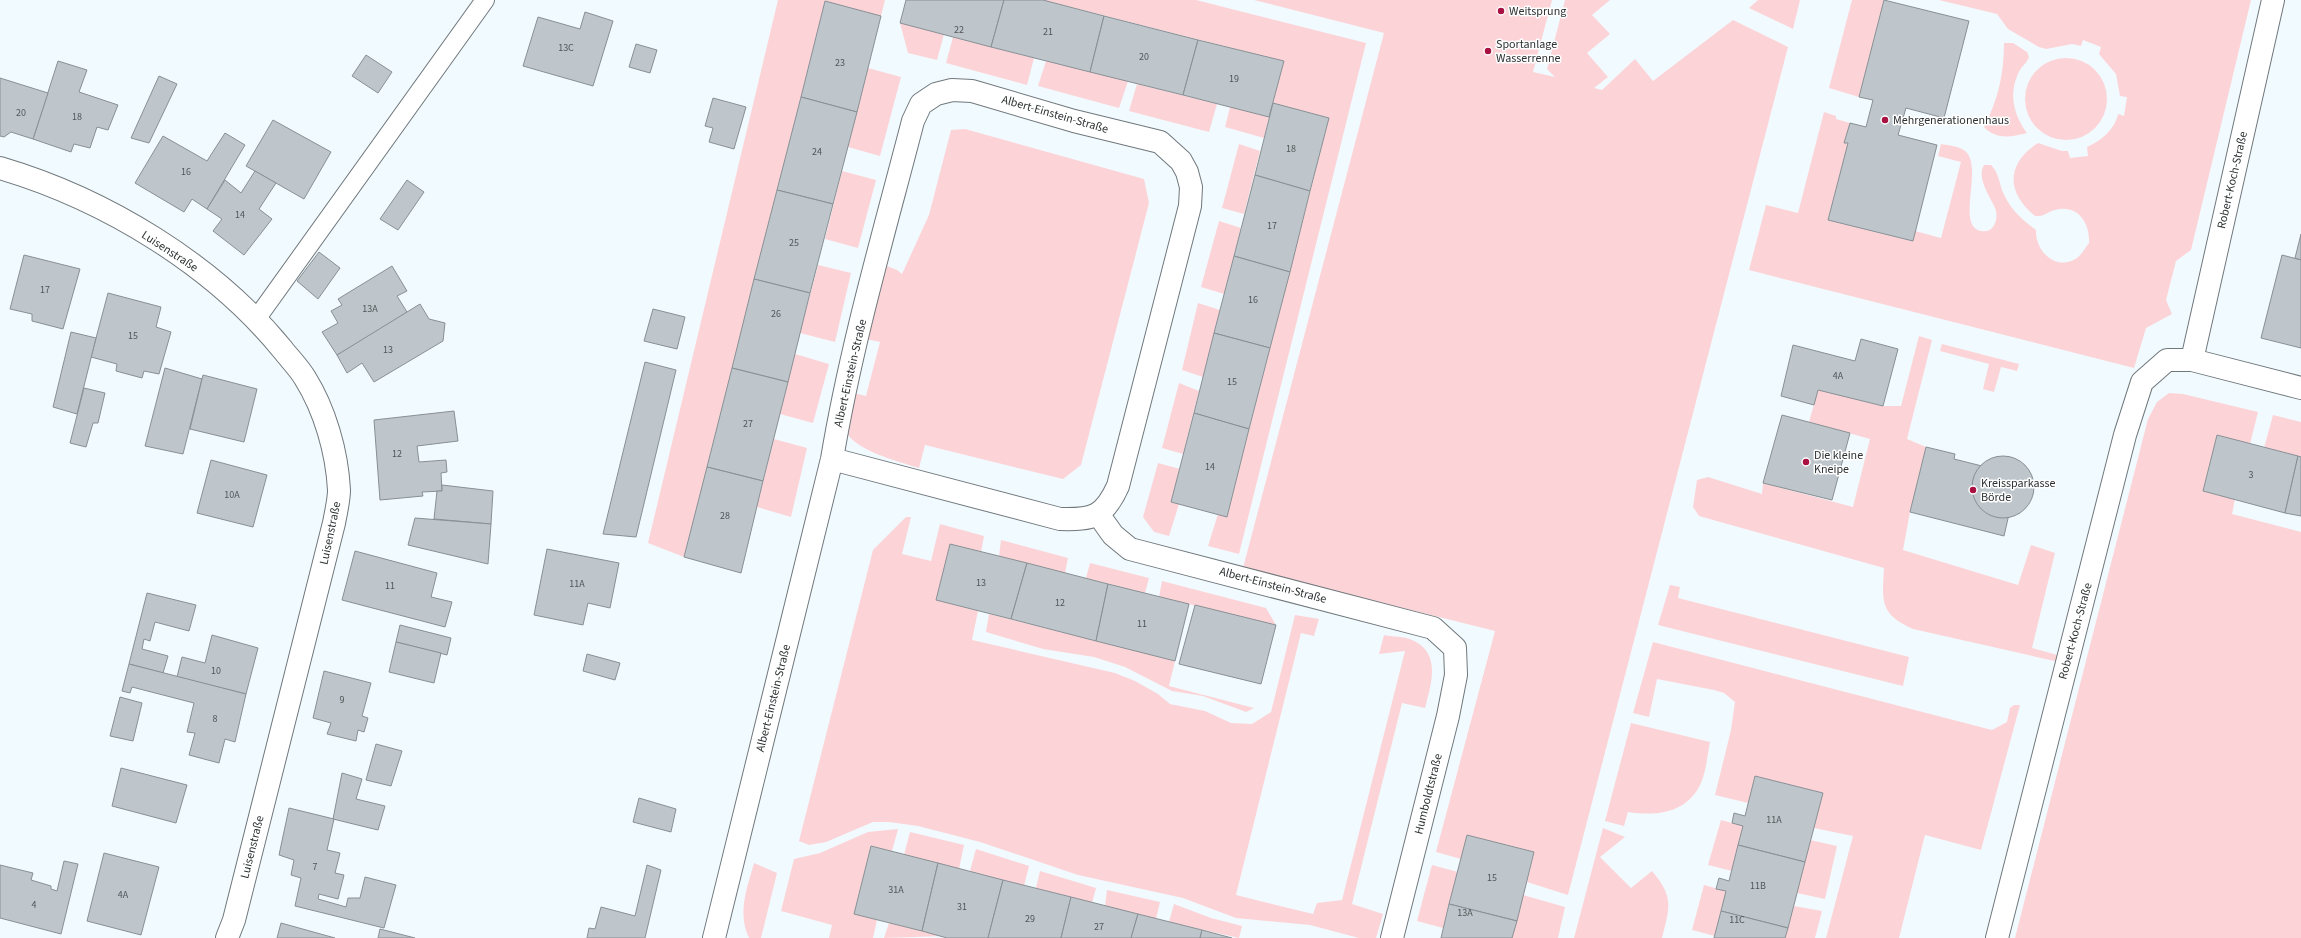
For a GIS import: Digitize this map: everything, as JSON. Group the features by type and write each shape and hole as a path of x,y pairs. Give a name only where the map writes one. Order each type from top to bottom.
{"street":[{"name":"Robert-Koch-Straße","path":"2192,360 2273,0"},
{"name":"Albert-Einstein-Straße","path":"714,938 832,459 840,411 913,121 921,104 936,94 952,90 972,91 1074,120 1160,142 1181,161 1187,172 1191,187 1190,206 1170,287 1118,486 1110,504 1098,514 1112,535 1130,548 1433,628 1455,648"},
{"name":"Luisenstraße","path":"0,168 32,178 98,206 161,244 214,280 257,318 305,378 322,413 333,450 339,491 334,523 236,912 227,938"},
{"name":"Robert-Koch-Straße","path":"1997,938 2126,435 2142,382 2167,360 2192,360 2301,388"},
{"path":"832,459 1060,518 1082,519 1098,514"},
{"name":"Humboldtstraße","path":"1392,938 1449,710 1456,675 1455,648"}],"lane":[{"path":"257,318 485,0"}],"shaded area":[{"path":"778,0 885,0 881,16 825,2 684,557 648,543"},
{"path":"1043,0 1196,0 1366,43 1239,554 1208,546 1218,514 1227,516 1329,118 1273,103 1283,61"},
{"path":"1254,0 1552,0 1533,72 1555,77 1547,69 1565,0 1610,0 1592,15 1610,34 1587,53 1608,77 1594,88 1602,90 1635,59 1653,81 1733,20 1788,47 1568,895 1527,882 1534,852 1467,835 1461,859 1436,852 1495,631 1243,568 1384,33"},
{"path":"1758,0 1800,0 1793,29 1749,8"},
{"path":"1852,0 1884,0 1859,97 1829,88"},
{"path":"1939,0 2251,0 2191,250 2176,261 2166,300 2172,314 2146,328 2134,368 1749,270 1766,205 1798,213 1824,112 1836,116 1836,119 1850,123 1845,142 1848,143 1828,220 1912,241 1915,231 1941,238 1961,162 1938,156 1941,144 1960,148 1969,156 1972,166 1970,218 1973,227 1981,231 1986,231 1990,230 1995,224 1995,208 1985,187 1982,176 1984,165 1991,165 1997,174 2008,202 2025,222 2036,230 2039,245 2048,257 2055,261 2069,262 2077,258 2082,253 2089,243 2089,236 2085,222 2081,217 2070,210 2063,209 2055,210 2041,216 2035,216 2025,207 2018,197 2014,178 2020,159 2038,143 2062,151 2068,151 2070,158 2088,156 2087,147 2107,134 2114,125 2118,114 2124,116 2127,97 2120,96 2116,74 2099,54 2101,47 2083,40 2081,46 2072,44 2046,49 2039,47 2008,29 1997,14"},
{"path":"900,23 944,34 937,60 908,53"},
{"path":"953,37 1034,58 1027,85 946,63"},
{"path":"2004,43 2013,43 2027,52 2029,57 2016,78 2013,95 2015,111 2027,133 2015,136 1999,136 1984,127 1993,107 1999,86 2003,65"},
{"path":"2066,58 2082,61 2095,70 2104,83 2107,99 2104,115 2095,128 2082,137 2066,140 2050,137 2037,128 2028,115 2025,99 2028,83 2037,70 2050,61"},
{"path":"1046,61 1128,81 1119,108 1038,86"},
{"path":"868,68 901,77 880,156 848,147"},
{"path":"1137,84 1217,104 1209,132 1129,111"},
{"path":"1230,107 1269,117 1264,138 1225,127"},
{"path":"965,129 1144,179 1149,203 1081,465 1063,479 925,445 919,468 864,448 854,441 848,434 845,426 846,414 853,393 866,396 880,342 866,339 887,266 902,274 929,215 951,130"},
{"path":"1239,144 1260,151 1244,214 1222,208"},
{"path":"842,171 876,180 858,248 825,239"},
{"path":"1219,221 1241,228 1224,294 1201,287"},
{"path":"818,265 851,273 835,342 800,333"},
{"path":"1198,303 1220,310 1203,377 1182,370"},
{"path":"1919,336 1932,340 1907,439 1926,447 1910,512 1903,550 2018,585 2031,545 2055,553 2032,648 2061,656 2059,662 1913,629 1894,618 1885,606 1883,590 1884,568 1699,516 1693,507 1697,480 1708,477 1762,494 1763,483 1853,507 1870,439 1809,422 1818,390 1883,406 1901,406"},
{"path":"1942,344 2019,364 2017,371 2001,367 1994,392 1983,389 1989,364 1940,351"},
{"path":"795,354 829,364 813,423 780,414"},
{"path":"1179,383 1199,391 1183,454 1162,448"},
{"path":"2169,393 2183,394 2258,412 2250,444 2217,436 2203,491 2235,499 2232,514 2301,532 2301,938 2015,938 2148,419 2157,402"},
{"path":"2273,415 2301,422 2301,457 2264,448"},
{"path":"774,439 807,448 791,517 757,507"},
{"path":"1158,463 1180,469 1179,504 1169,536 1154,532 1143,517"},
{"path":"906,517 911,517 902,554 931,561 940,524 984,536 981,552 937,600 978,611 972,640 1115,673 1135,681 1158,694 1170,704 1205,711 1231,723 1252,724 1271,712 1295,615 1319,619 1314,636 1301,633 1236,895 1313,914 1317,903 1342,900 1405,651 1379,654 1384,635 1409,639 1421,646 1428,653 1432,670 1430,689 1425,708 1402,703 1352,904 1383,914 1376,938 1359,938 1310,925 1236,918 1183,898 1078,875 980,842 918,826 889,822 873,822 826,842 809,845 799,841 873,550"},
{"path":"1001,540 1068,558 1065,573 999,556"},
{"path":"1090,563 1149,578 1145,593 1086,578"},
{"path":"1162,581 1266,608 1276,625 1159,597"},
{"path":"1670,585 1680,587 1678,598 1909,657 1903,686 1658,625"},
{"path":"989,614 1175,661 1169,686 1254,708 1246,712 1203,696 1172,691 1125,667 1094,657 1043,649 986,632"},
{"path":"1653,642 1992,730 2007,722 2010,708 2014,705 2020,705 1981,850 1925,835 1899,938 1826,938 1853,836 1814,828 1755,776 1748,803 1715,795 1731,730 1735,702 1724,693 1714,690 1657,679 1649,717 1633,713"},
{"path":"1631,723 1710,742 1703,777 1693,796 1677,808 1668,811 1648,814 1628,812 1624,826 1605,821"},
{"path":"1721,820 1743,826 1732,871 1708,865"},
{"path":"1603,828 1625,837 1600,857 1631,888 1652,871 1664,888 1667,895 1668,910 1662,938 1574,938"},
{"path":"898,829 892,851 871,846 854,913 877,920 873,938 829,938 832,925 781,911 794,859 820,853 868,832"},
{"path":"910,832 964,845 959,869 904,855"},
{"path":"1810,840 1837,846 1825,899 1797,893"},
{"path":"976,849 1029,866 1024,886 970,871"},
{"path":"754,863 777,873 761,938 749,938 745,929 743,910 744,900"},
{"path":"1432,865 1458,872 1443,928 1417,921"},
{"path":"1040,871 1096,888 1092,903 1036,888"},
{"path":"1704,885 1726,891 1715,936 1692,930"},
{"path":"1107,890 1160,902 1156,919 1105,906"},
{"path":"1523,895 1565,907 1558,938 1512,938"},
{"path":"1174,904 1211,918 1242,926 1239,938 1169,922"},
{"path":"1794,906 1822,911 1815,938 1785,938"},
{"path":"889,923 943,936 884,938"}],"building":[{"path":"906,0 1004,0 991,47 900,23"},
{"path":"1004,0 1043,0 1104,16 1090,72 991,47"},
{"name":"Mehrgenerationenhaus","path":"1884,0 1969,21 1944,118 1906,108 1898,135 1937,145 1913,241 1828,220 1848,143 1844,143 1850,123 1866,127 1873,100 1859,97"},
{"path":"825,1 881,16 857,112 801,97"},
{"path":"585,12 613,21 593,86 523,66 538,17 580,29"},
{"path":"1104,16 1198,40 1183,95 1090,72"},
{"path":"1198,40 1284,61 1269,117 1183,95"},
{"path":"636,44 657,50 650,73 629,67"},
{"path":"366,55 392,72 378,93 352,76"},
{"path":"58,61 87,70 79,92 118,105 108,130 97,127 90,148 74,144 71,152 33,139"},
{"path":"159,76 177,84 149,143 131,138"},
{"path":"0,78 48,93 33,139 11,132 4,137 0,136"},
{"path":"801,97 857,112 833,204 777,190"},
{"path":"713,98 746,107 734,149 709,142 713,128 705,126"},
{"path":"1273,103 1329,118 1310,191 1255,175"},
{"path":"273,120 331,152 304,199 246,166"},
{"path":"225,133 245,145 207,209 192,199 184,212 135,183 163,136 207,161"},
{"path":"255,171 276,183 259,209 272,219 244,255 213,231 222,219 207,209 225,180 241,193"},
{"path":"1255,175 1310,191 1290,272 1234,256"},
{"path":"407,180 424,192 398,230 380,219"},
{"path":"777,190 833,204 810,293 754,279"},
{"path":"2301,234 2301,260 2295,258"},
{"path":"319,252 340,268 318,299 297,281"},
{"path":"24,255 80,269 63,329 32,321 32,314 10,309"},
{"path":"2282,255 2301,260 2301,348 2261,338"},
{"path":"1234,256 1290,272 1270,348 1214,333"},
{"path":"392,266 407,291 397,296 407,312 383,329 337,355 322,332 338,323 331,311 342,305 338,299"},
{"path":"754,279 810,293 788,382 732,368"},
{"path":"108,293 161,307 156,327 171,332 159,374 144,371 142,378 116,371 117,364 91,357"},
{"path":"420,304 429,319 445,323 443,341 374,382 362,363 347,373 337,355"},
{"path":"653,309 685,317 677,349 644,341"},
{"path":"71,332 96,338 77,414 53,407"},
{"path":"1214,333 1270,348 1249,429 1194,413"},
{"path":"1861,339 1898,349 1883,406 1818,390 1814,405 1781,396 1793,345 1855,361"},
{"path":"645,362 676,370 636,537 603,534"},
{"path":"165,368 202,379 183,454 145,446"},
{"path":"732,368 788,382 763,481 707,467"},
{"path":"203,375 257,389 244,442 190,429"},
{"path":"84,388 105,393 98,423 93,423 86,447 70,443"},
{"path":"454,411 458,441 417,446 419,462 446,460 447,472 441,473 442,491 422,492 423,496 380,500 374,420"},
{"path":"1194,413 1249,429 1227,517 1171,502"},
{"name":"Die kleine Kneipe","path":"1782,415 1850,433 1832,500 1763,483"},
{"path":"2217,435 2298,456 2285,513 2203,491"},
{"name":"Kreissparkasse Börde","path":"1926,447 1955,454 1954,459 1986,467 1999,460 2022,466 2030,478 2031,493 2023,507 2009,514 2004,536 1910,512"},
{"path":"1997,456 2009,456 2025,465 2032,475 2034,487 2032,499 2025,509 2009,518 1997,518 1986,513 1977,504 1972,493 1972,481 1977,470 1986,461"},
{"path":"2298,456 2301,457 2301,516 2285,513"},
{"path":"211,460 267,475 253,527 197,513"},
{"path":"707,467 763,481 741,573 684,557"},
{"path":"442,485 493,491 491,524 434,519 437,491 442,491"},
{"path":"415,518 491,524 488,564 408,545"},
{"path":"950,544 1027,563 1011,619 936,600"},
{"path":"547,549 619,563 610,608 588,603 583,625 534,615"},
{"path":"355,551 437,573 431,597 452,602 445,627 342,600"},
{"path":"1027,563 1108,584 1096,641 1011,619"},
{"path":"1108,584 1189,604 1175,661 1096,641"},
{"path":"147,593 196,605 189,631 155,622 150,641 144,639 142,649 168,656 163,673 129,664"},
{"path":"1195,605 1276,625 1261,684 1179,664"},
{"path":"400,625 451,638 447,655 396,642"},
{"path":"212,635 258,648 246,694 177,677 182,657 205,663"},
{"path":"396,642 441,653 434,683 389,672"},
{"path":"587,654 620,663 615,680 583,671"},
{"path":"129,664 246,694 235,742 225,739 219,763 189,755 195,733 187,732 194,703 132,687 130,693 122,691"},
{"path":"324,671 371,683 362,716 368,718 364,732 358,730 356,741 327,734 331,723 313,718"},
{"path":"120,697 142,703 133,741 110,736"},
{"path":"376,744 402,751 391,786 366,780"},
{"path":"121,768 187,785 176,823 112,806"},
{"path":"342,773 362,779 356,799 385,806 378,830 333,819"},
{"path":"1755,776 1823,793 1805,862 1738,845 1743,826 1732,823 1734,813 1745,816"},
{"path":"639,798 676,809 671,832 633,822"},
{"path":"289,808 334,819 327,850 340,853 335,873 344,875 338,899 319,894 318,899 346,907 348,898 360,898 365,877 396,885 384,928 295,906 301,878 291,875 294,860 279,855"},
{"path":"1467,835 1534,852 1517,921 1449,904"},
{"path":"1738,845 1805,862 1788,928 1721,911 1726,891 1716,889 1719,878 1729,881"},
{"path":"871,846 938,863 922,931 854,914"},
{"path":"104,853 159,867 141,935 87,921"},
{"path":"64,861 78,864 61,934 0,918 0,865 33,873 31,880 51,886 51,889 57,891"},
{"path":"938,863 1003,880 988,938 947,938 922,931"},
{"path":"647,865 661,870 645,938 587,938 589,928 595,929 601,907 635,916"},
{"path":"1003,880 1071,897 1061,938 988,938"},
{"path":"1071,897 1138,914 1131,938 1061,938"},
{"path":"1449,904 1517,921 1512,938 1441,938"},
{"path":"1721,911 1788,928 1785,938 1714,938"},
{"path":"1138,914 1202,930 1200,938 1131,938"},
{"path":"281,923 335,938 277,938"},
{"path":"380,929 415,938 378,938"},
{"path":"1202,930 1232,938 1200,938"}],"place":[{"name":"Weitsprung","path":"1501,11"},
{"name":"Sportanlage Wasserrenne","path":"1488,51"},
{"name":"Mehrgenerationenhaus","path":"1885,120"},
{"name":"Die kleine Kneipe","path":"1806,462"},
{"name":"Kreissparkasse Börde","path":"1973,490"}]}
